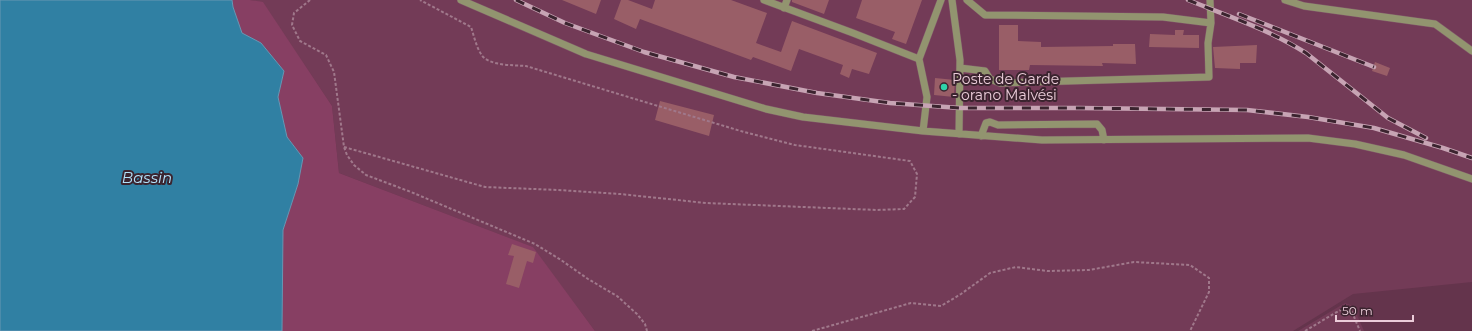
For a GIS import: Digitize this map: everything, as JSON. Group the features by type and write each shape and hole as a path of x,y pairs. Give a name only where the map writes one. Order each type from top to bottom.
{"street":[{"path":"461,0 586,54 766,110 803,117 924,131 1042,140 1308,138 1355,144 1404,156 1472,179"},
{"path":"764,0 919,59"},
{"path":"784,8 787,0"},
{"path":"924,131 927,96 919,59 941,0"},
{"path":"952,0 960,60 959,134"},
{"path":"967,0 985,15 1163,17 1210,23"},
{"path":"960,68 985,71 990,79 1000,83 1209,78 1208,43 1210,0"},
{"path":"1285,0 1304,6 1435,24 1472,52"},
{"path":"981,136 986,123 990,122 998,125 1097,124 1102,130 1104,140"}],"path":[{"path":"310,0 294,13 292,25 300,42 326,55 334,72 344,147 347,155 354,165 366,175 411,192 535,244 617,296 637,314 645,324 647,331"},
{"path":"344,147 485,188 566,190 706,203 877,210 904,209 915,197 917,174 910,161 795,145 744,132 526,66 493,63 481,56 471,26 420,0"},
{"path":"812,331 911,303 941,306 961,294 990,273 1016,267 1047,271 1089,270 1134,262 1190,265 1209,278 1209,292 1190,331"},
{"path":"1305,331 1347,307 1352,312 1360,331"}],"shaded area":[{"path":"232,0 263,2 332,106 339,173 533,247 595,331 282,331 283,230 298,184 303,158 287,137 278,97 284,71 261,43 242,34"},
{"path":"250,0 1472,0 1472,282 1353,294 1293,331 595,331 532,247 339,173 332,106 263,3"},
{"path":"1345,303 1353,306 1364,331 1298,331"}],"water":[{"name":"Bassin","path":"0,0 232,0 242,33 261,43 284,71 278,97 287,137 303,158 298,184 283,230 282,331 0,331"}],"building":[{"path":"562,0 601,0 596,14"},
{"path":"621,0 628,0 652,9 655,0 731,0 767,13 756,43 781,52 792,21 877,53 869,74 852,69 849,78 840,74 843,65 799,49 791,71 753,57 751,60 640,19 636,29 614,19"},
{"path":"792,0 829,0 824,14 792,2"},
{"path":"862,0 922,0 906,44 892,39 895,32 856,18"},
{"path":"999,25 1018,25 1018,41 1041,42 1041,47 1113,46 1113,44 1135,44 1136,64 1102,63 1103,66 1030,65 1029,70 999,70"},
{"path":"1175,30 1184,30 1183,35 1199,35 1199,48 1149,47 1150,34 1175,35"},
{"path":"1257,45 1256,63 1240,63 1240,69 1215,68 1213,47"},
{"path":"1375,62 1390,68 1387,76 1372,71"},
{"name":"Poste de Garde - orano Malvési","path":"935,78 955,80 954,97 934,95"},
{"path":"660,101 714,115 709,136 655,120"},
{"path":"512,244 536,252 533,263 527,261 519,288 506,284 514,256 508,255"}],"railway":[{"path":"516,0 565,23 644,52 734,77 817,93 890,103 960,108 1247,110 1308,117 1374,128 1472,158"},
{"path":"1188,0 1278,37 1306,53 1388,118 1426,138"},
{"path":"1239,14 1374,67"}],"place":[{"name":"Poste de Garde - orano Malvési","path":"944,87"}]}
